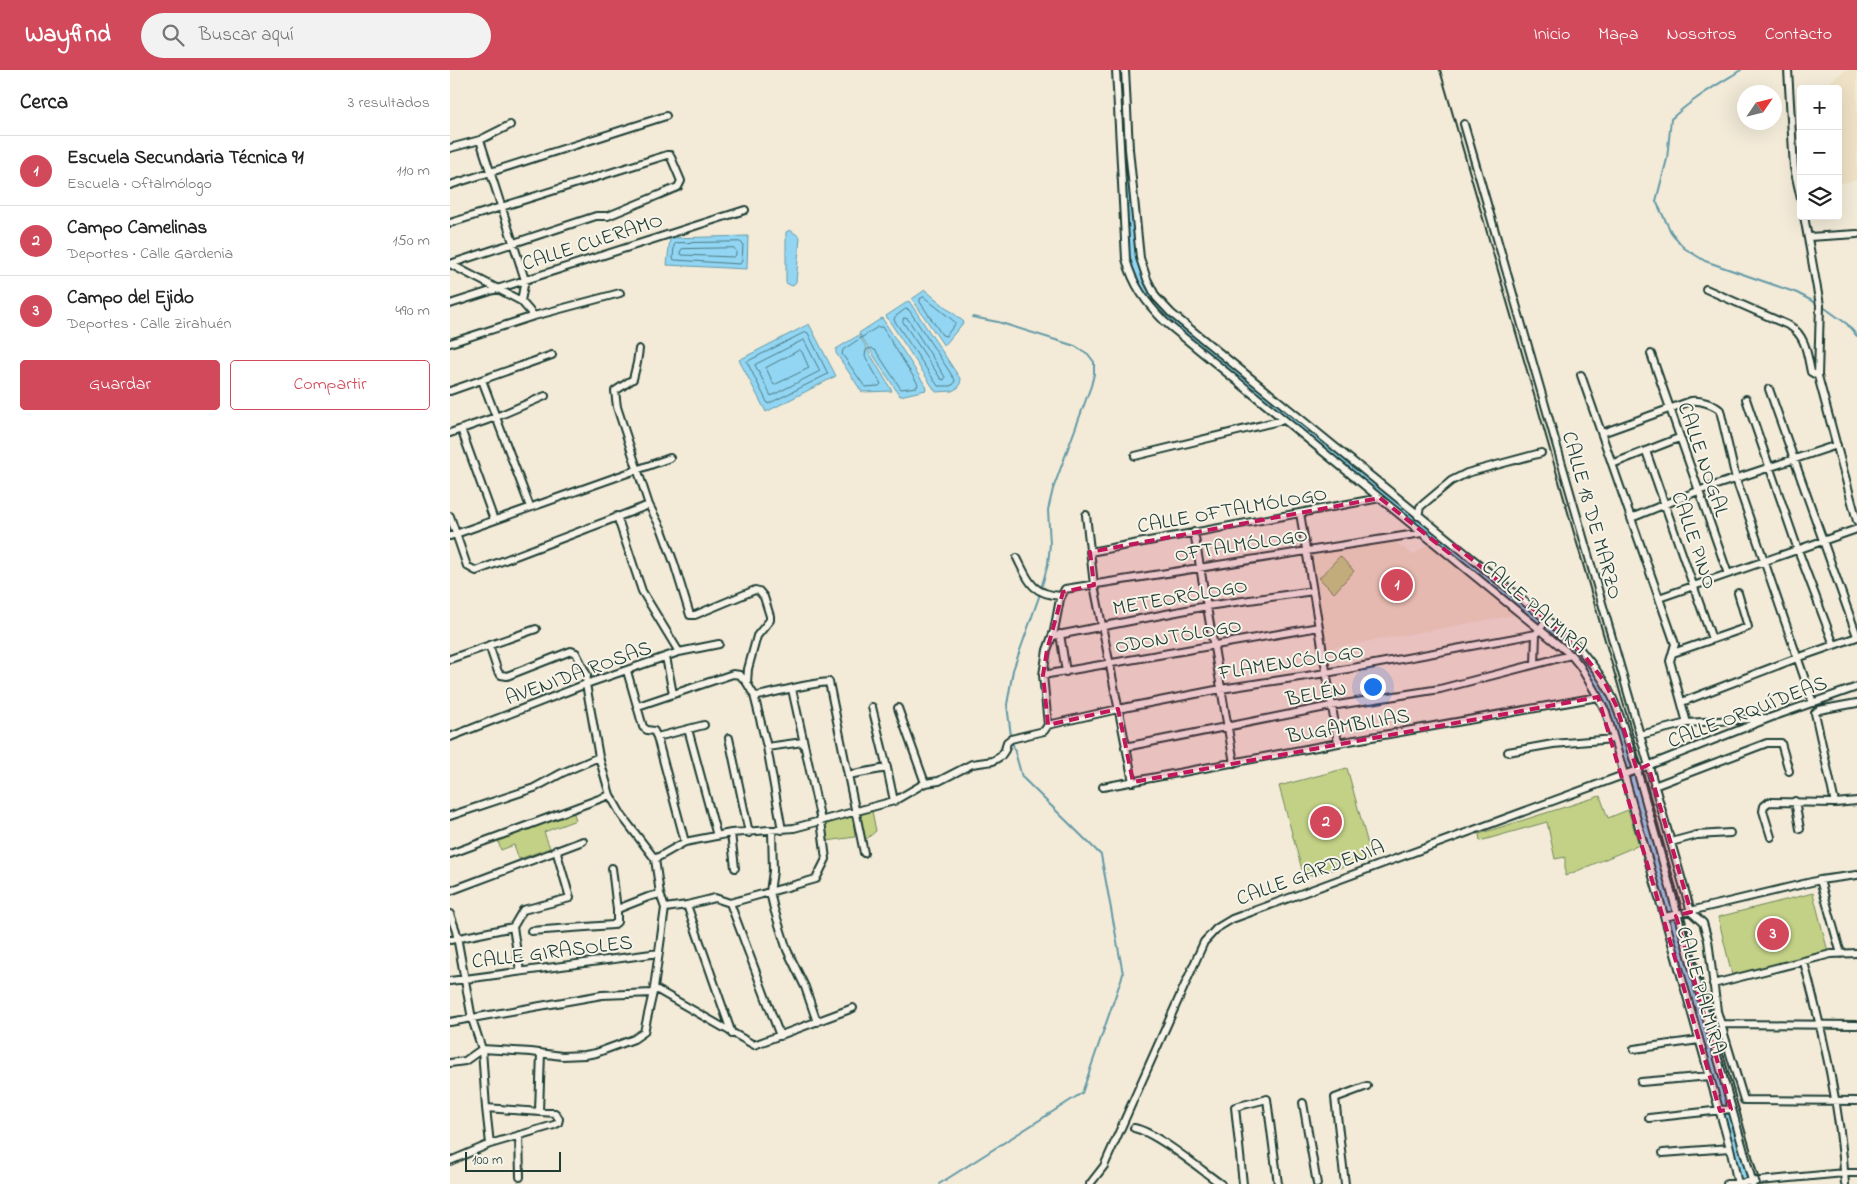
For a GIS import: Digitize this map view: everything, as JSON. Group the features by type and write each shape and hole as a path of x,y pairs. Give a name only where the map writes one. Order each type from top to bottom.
{"street":[{"name":"CALLE PALMIRA","path":"1116,70 1126,259 1139,292 1165,322 1283,420 1422,533 1451,549 1542,626 1571,655 1585,674 1598,697 1606,712 1625,773 1739,1183"},
{"path":"1125,70 1129,149 1140,258 1147,279 1156,296 1171,312 1418,516 1451,549 1542,626 1573,641 1592,663 1604,681 1616,705 1636,770 1751,1182"},
{"path":"1788,70 1794,168 1797,181"},
{"path":"450,185 666,116"},
{"name":"CALLE 18 DE MARZO","path":"1464,124 1691,912"},
{"path":"450,148 480,140 510,125"},
{"path":"480,140 525,280 521,301"},
{"path":"450,223 667,155 670,155 681,181 678,187 608,216 596,216 450,264"},
{"name":"CALLE CUERAMO","path":"450,304 745,210"},
{"path":"1805,220 1820,305 1818,376 1857,521"},
{"path":"1809,237 1857,234"},
{"path":"450,264 521,301 534,316"},
{"path":"1706,289 1790,326 1799,332 1811,372 1818,376"},
{"path":"450,343 534,316 620,293"},
{"path":"639,349 633,379 615,390 617,407 648,505 662,530 690,615 695,615 755,590 759,591 764,597 770,620 757,636 748,670 747,683"},
{"name":"CALLE NOGAL","path":"1651,354 1728,574"},
{"path":"450,391 552,356"},
{"path":"1580,375 1602,432 1675,644 1670,661 1687,723"},
{"path":"482,380 530,507"},
{"path":"1682,702 1857,636 1769,389"},
{"path":"450,433 545,396"},
{"path":"1746,399 1798,550 1834,645"},
{"path":"1602,432 1695,400 1712,405 1720,410 1736,479 1813,702"},
{"path":"1135,456 1283,420"},
{"path":"461,428 494,520"},
{"path":"1612,464 1679,438"},
{"path":"1631,518 1698,491 1836,445"},
{"name":"CALLE PINO","path":"1646,451 1712,639"},
{"path":"1418,516 1420,507 1451,481 1467,473 1542,453"},
{"path":"453,535 670,458"},
{"name":"CALLE OFTALMÓLOGO","path":"1090,552 1380,498"},
{"path":"450,516 453,535 467,566 476,571 648,505"},
{"path":"1300,513 1338,743"},
{"path":"1086,515 1094,585 1133,782"},
{"path":"617,516 642,591 679,652"},
{"path":"1659,598 1857,529"},
{"path":"1194,532 1234,763"},
{"name":"OFTALMÓLOGO","path":"1061,596 1065,589 1422,533"},
{"path":"1017,558 1031,586 1041,591 1061,596 1053,636 1047,650 1043,675 1048,725"},
{"name":"METEORÓLOGO","path":"1053,636 1207,606 1313,591"},
{"path":"1673,653 1748,627 1738,593"},
{"path":"1535,664 1542,626"},
{"name":"FLAMENCÓLOGO","path":"685,842 731,834 782,830 894,801 925,783 940,782 972,764 993,761 1001,756 1007,742 1011,739 1038,734 1044,731 1048,725 1221,689 1326,673 1542,626"},
{"name":"ODONTÓLOGO","path":"1043,675 1319,627"},
{"path":"450,659 536,629"},
{"path":"1060,634 1066,672"},
{"name":"AVENIDA ROSAS","path":"450,737 586,684 679,652 719,644"},
{"path":"450,1064 465,1060 482,1049 562,1056 596,1054 634,1039 644,1032 653,991 665,908 660,894 655,860 622,816 610,794 599,757 584,666 574,652 571,651 507,676 501,676 489,645"},
{"name":"BELÉN","path":"1125,747 1332,706 1440,689 1571,655"},
{"path":"666,657 673,694"},
{"path":"627,671 643,727 654,731 657,737 685,842 655,860"},
{"path":"638,706 733,674 740,675 754,695 768,747 782,830"},
{"path":"754,695 758,696 792,689 807,684 830,682 864,853"},
{"name":"CALLE ORQUÍDEAS","path":"1636,770 1772,717 1857,687"},
{"path":"665,908 715,898 730,903 816,879 826,859 821,821 792,689"},
{"name":"BUGAMBILIAS","path":"1103,787 1598,697"},
{"path":"1835,802 1815,713 1819,710 1857,703"},
{"path":"872,707 894,801"},
{"path":"898,708 925,783"},
{"path":"1640,735 1687,723 1772,717"},
{"path":"657,737 704,725"},
{"path":"688,729 717,836"},
{"path":"729,738 749,832"},
{"path":"1508,752 1553,744 1614,739"},
{"path":"768,747 803,742"},
{"path":"1654,786 1767,743 1781,743 1789,771"},
{"path":"450,816 534,788 599,757"},
{"path":"848,775 886,768"},
{"name":"CALLE GARDENIA","path":"1090,1184 1104,1166 1204,942 1216,928 1232,919 1636,770"},
{"path":"450,854 610,794"},
{"path":"1795,801 1800,829"},
{"path":"1771,837 1763,811 1764,806 1768,802 1857,801"},
{"path":"772,831 773,871 770,892 787,950 805,987 817,1022"},
{"path":"1671,842 1698,835 1730,832"},
{"path":"731,834 735,868"},
{"path":"450,890 584,841"},
{"path":"520,971 513,927 523,910 570,898 556,850"},
{"path":"532,931 613,925 617,922 612,868"},
{"path":"1665,917 1676,916 1820,880 1857,875"},
{"path":"1820,880 1841,954"},
{"path":"616,910 641,899 660,894"},
{"path":"730,903 780,1036"},
{"path":"687,905 732,1034"},
{"path":"1691,912 1703,923 1708,940 1716,1006 1744,1100 1857,1101"},
{"path":"450,914 472,1018 482,1049 490,1144"},
{"path":"454,939 513,927"},
{"path":"1713,984 1831,954 1857,953"},
{"name":"CALLE GIRASOLES","path":"450,981 659,954"},
{"path":"1804,962 1820,1024 1835,1101 1845,1184"},
{"path":"450,1022 602,995 653,991 754,1045 853,1008"},
{"path":"1722,1024 1857,1025"},
{"path":"1698,1032 1709,1030"},
{"path":"1634,1049 1699,1040"},
{"path":"538,1111 541,1053"},
{"path":"1641,1082 1710,1076"},
{"path":"1346,1184 1335,1098 1368,1086"},
{"path":"1243,1184 1235,1107 1267,1099 1278,1184"},
{"path":"1303,1103 1317,1184"},
{"path":"450,1160 490,1144 554,1125 559,1119 555,1113 486,1108"},
{"path":"1649,1118 1731,1109"},
{"path":"1134,1128 1141,1129 1160,1141 1221,1184"},
{"path":"519,1135 520,1177"},
{"path":"1663,1153 1730,1148"},
{"path":"1727,1184 1857,1173"}],"highlighted area":[{"path":"1380,498 1449,553 1454,545 1573,641 1604,681 1616,705 1637,770 1648,765 1691,912 1676,916 1731,1109 1720,1111 1598,697 1133,782 1118,709 1048,725 1043,675 1047,650 1063,592 1094,585 1090,552"}],"shaded area":[{"path":"1845,70 1857,70 1857,180 1842,183 1842,85 1826,85"},
{"path":"1394,541 1413,555 1429,543 1515,615 1326,649 1311,554"}],"green space":[{"path":"1340,556 1354,571 1334,593 1319,578"},
{"path":"1347,768 1372,859 1304,877 1279,786"},
{"path":"1600,796 1608,818 1628,810 1639,845 1565,876 1565,857 1555,859 1547,822 1480,841 1479,834"},
{"path":"573,811 576,820 544,832 550,848 519,859 514,845 501,850 497,838"},
{"path":"872,811 876,831 864,841 859,814"},
{"path":"853,816 855,837 827,841 824,825"},
{"path":"1813,893 1828,952 1732,975 1718,917"}],"water":[{"path":"790,230 800,237 796,282 792,286 786,283 786,232"},
{"path":"748,236 747,269 667,265 670,238"},
{"path":"925,290 964,322 944,346 912,299"},
{"path":"909,301 961,380 959,387 952,391 936,392 886,316"},
{"path":"882,318 925,385 926,390 900,396 859,333"},
{"path":"809,324 836,376 766,412 739,360"},
{"path":"859,335 892,391 862,392 836,353 836,349"}],"waterway":[{"path":"1741,70 1696,99 1671,119 1667,159 1656,201 1671,232 1684,248 1705,261 1797,293 1818,304"},
{"path":"1127,159 1133,262 1150,300 1174,323 1572,649 1599,685 1612,709 1747,1184"},
{"path":"1822,306 1847,324 1857,336"},
{"path":"972,317 998,322 1075,346 1088,354 1094,362 1091,386 1053,489 1048,510 1050,544 1048,564 1041,589"},
{"path":"1011,736 1007,705 1013,670 1040,594"},
{"path":"939,1184 1082,1093 1123,974 1101,855 1022,777 1012,741"}],"railway":[{"path":"1440,70 1760,1184"}],"place":[{"name":"Escuela Secundaria Técnica 91","path":"1397,585"},
{"name":"Campo Camelinas","path":"1326,822"},
{"name":"Campo del Ejido","path":"1773,934"}]}
